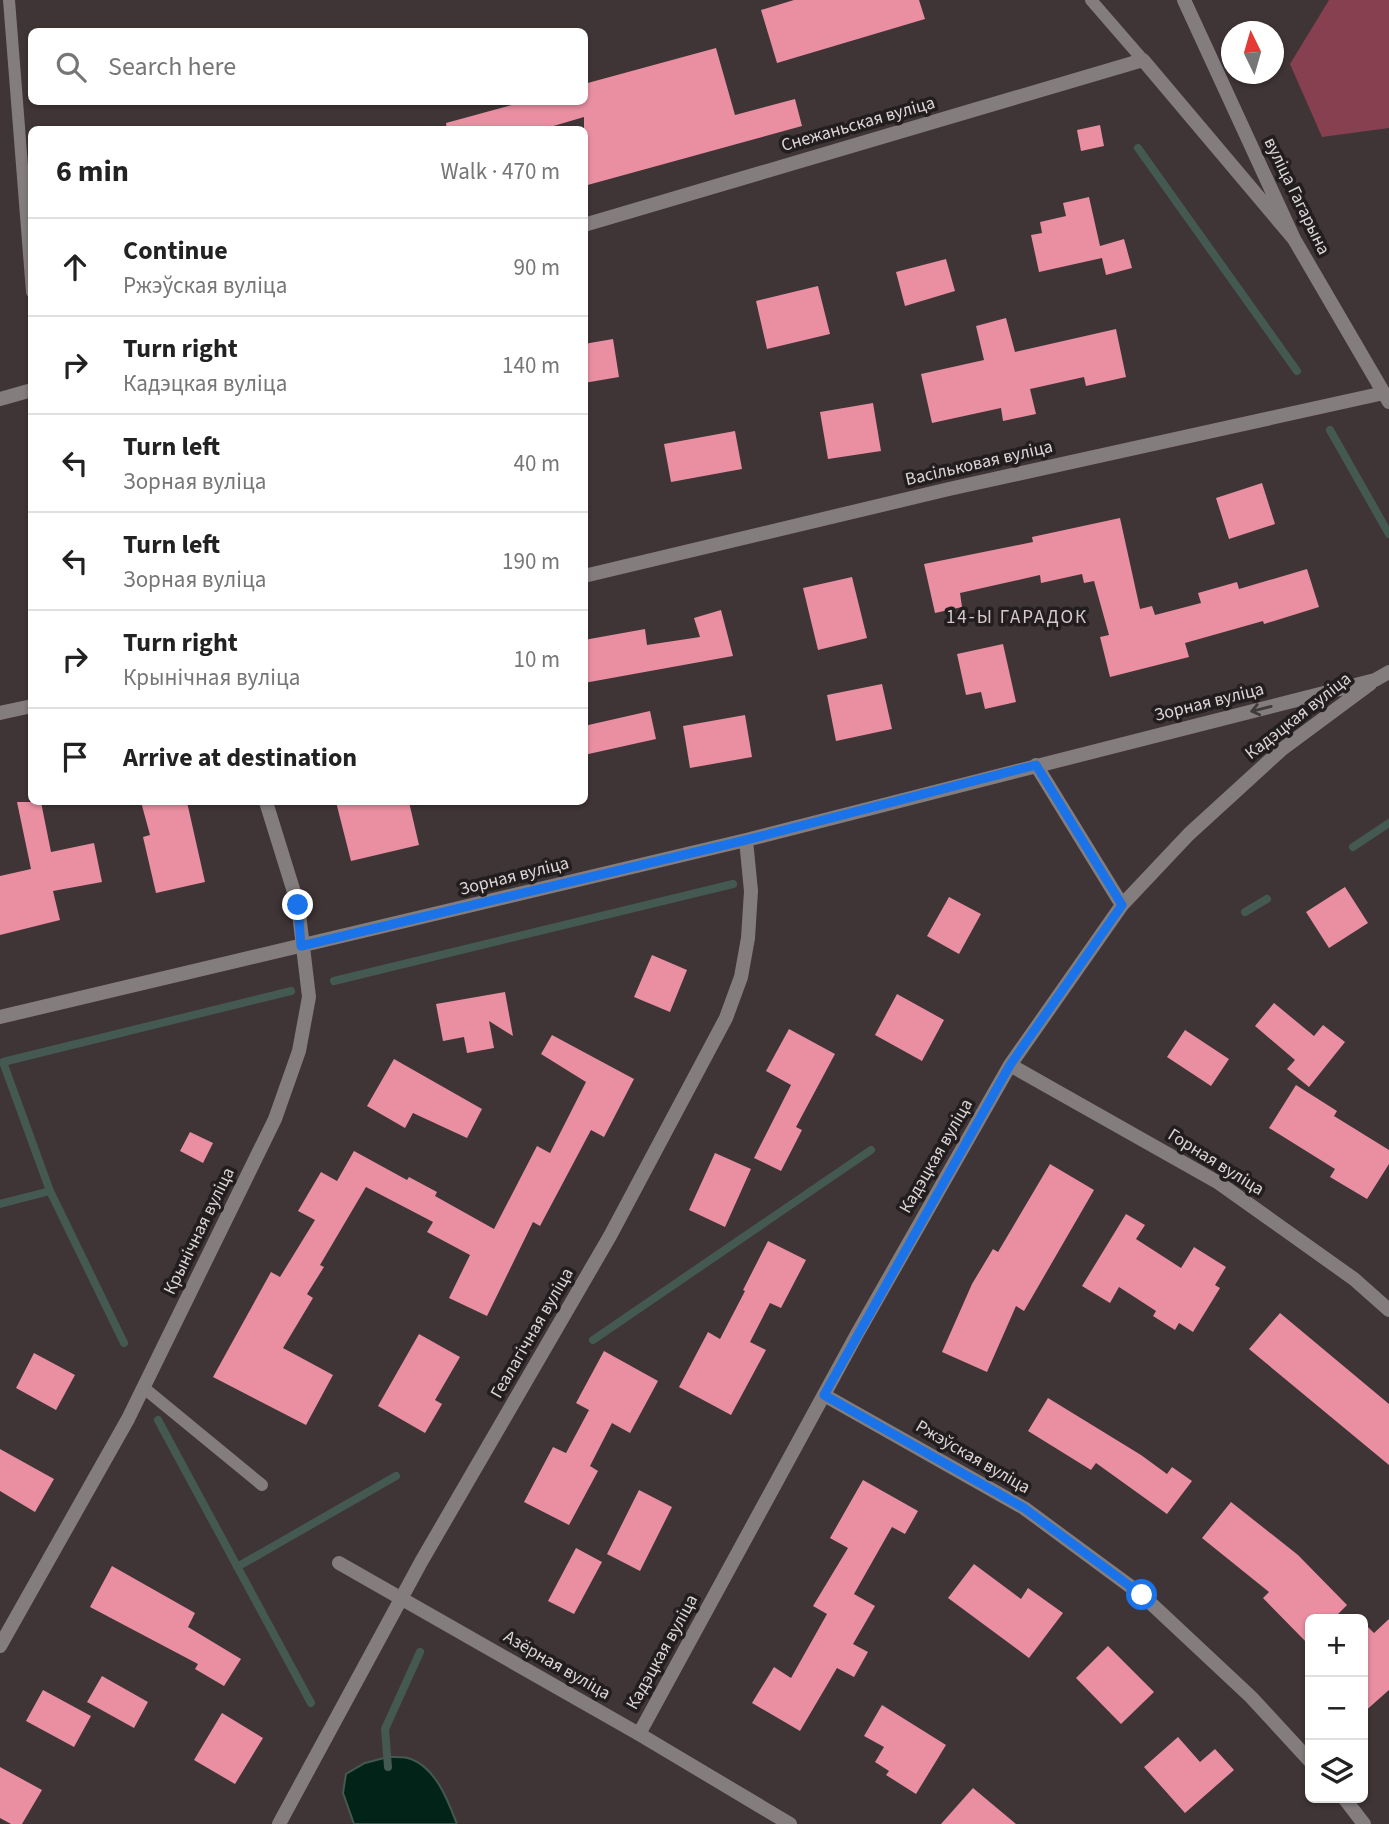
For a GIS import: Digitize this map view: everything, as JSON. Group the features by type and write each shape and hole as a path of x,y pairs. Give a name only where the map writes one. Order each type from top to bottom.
{"street":[{"name":"вуліца Гагарына","path":"1184,0 1294,239 1386,398"},
{"name":"Снежаньская вуліца","path":"588,224 1143,60"},
{"path":"1143,60 1294,239"},
{"path":"0,399 28,391"},
{"name":"Васільковая вуліца","path":"588,575 948,489 1386,398"},
{"name":"Зорная вуліца","path":"0,1017 746,840 1375,680 1389,672"},
{"name":"Кадэцкая вуліца","path":"639,1734 824,1395 1010,1065 1122,905 1189,834 1281,750 1375,680"},
{"path":"0,713 28,707"},
{"path":"1036,765 1122,905"},
{"name":"Крынічная вуліца","path":"0,1646 144,1388 275,1119 299,1051 309,997 298,905 267,805"},
{"name":"Геалагічная вуліца","path":"279,1824 421,1562 610,1236 726,1018 741,977 748,938 751,891 746,840"},
{"name":"Горная вуліца","path":"1010,1065 1219,1183 1354,1279 1389,1310"},
{"name":"Ржэўская вуліца","path":"824,1395 1024,1508 1142,1595 1251,1697 1305,1756"},
{"name":"Азёрная вуліца","path":"339,1563 639,1734 790,1824"},
{"path":"1348,1803 1364,1824"}],"lane":[{"path":"9,0 28,241"},
{"path":"1091,0 1143,60"},
{"path":"144,1388 262,1485"}],"shaded area":[{"path":"1329,0 1389,0 1389,128 1322,137 1290,64"},
{"path":"388,1757 409,1758 420,1763 440,1786 457,1824 354,1824 343,1793 346,1774 365,1763"}],"building":[{"path":"794,0 919,0 925,19 777,63 761,10"},
{"path":"716,48 735,115 795,99 802,126 588,185 588,126 584,126 584,117 554,126 446,126 446,123 512,105 588,105 588,83"},
{"path":"1100,125 1104,146 1081,151 1077,130"},
{"path":"1089,197 1100,246 1124,239 1132,268 1106,275 1102,258 1039,272 1031,235 1042,233 1040,222 1066,216 1063,203"},
{"path":"946,259 955,291 905,306 896,272"},
{"path":"818,286 830,334 767,349 756,301"},
{"path":"1006,318 1015,352 1116,329 1126,377 1086,386 1084,377 1030,389 1036,414 1003,421 1001,408 932,423 921,374 984,360 976,326"},
{"path":"613,339 619,377 588,382 588,343"},
{"path":"873,403 881,451 828,459 820,412"},
{"path":"735,431 742,469 671,482 664,444"},
{"path":"1262,483 1275,524 1229,539 1216,498"},
{"path":"1120,518 1140,609 1152,606 1155,615 1201,603 1198,593 1237,582 1239,589 1307,569 1319,607 1264,624 1263,621 1185,643 1189,657 1110,677 1100,637 1109,635 1094,581 1084,583 1082,574 1041,583 1040,575 960,593 962,607 935,613 924,564 1033,542 1032,537"},
{"path":"852,577 867,638 818,650 803,588"},
{"path":"721,610 733,656 588,682 588,639 645,629 647,645 700,637 694,618"},
{"path":"1003,644 1016,702 985,709 981,692 966,695 957,654"},
{"path":"882,684 892,729 836,741 827,695"},
{"path":"650,711 656,739 588,754 588,725"},
{"path":"745,715 752,757 690,768 683,726"},
{"path":"17,802 42,805 51,852 94,843 102,882 53,891 60,920 0,935 0,876 31,869"},
{"path":"142,805 188,805 205,882 156,893 143,837 150,835"},
{"path":"337,805 410,805 419,845 351,861"},
{"path":"1345,887 1368,923 1329,948 1306,912"},
{"path":"949,897 981,914 959,954 927,936"},
{"path":"652,955 687,970 670,1012 634,997"},
{"path":"505,992 513,1036 489,1021 494,1048 467,1053 464,1037 443,1041 436,1004"},
{"path":"897,994 944,1020 922,1061 875,1035"},
{"path":"1274,1003 1314,1036 1323,1025 1345,1042 1309,1087 1287,1069 1295,1060 1255,1026"},
{"path":"789,1029 835,1054 796,1127 802,1130 781,1171 754,1158 791,1085 766,1071"},
{"path":"1185,1030 1229,1059 1211,1086 1167,1057"},
{"path":"552,1035 634,1079 604,1137 591,1130 540,1226 533,1222 487,1316 449,1298 470,1255 427,1232 433,1222 366,1187 320,1265 324,1267 307,1294 313,1298 283,1348 333,1375 306,1425 213,1377 271,1272 280,1277 315,1220 298,1211 321,1172 337,1181 354,1151 407,1180 409,1177 437,1192 435,1196 494,1229 537,1146 550,1153 586,1082 541,1054"},
{"path":"394,1059 482,1109 467,1138 413,1113 405,1128 367,1106"},
{"path":"1296,1085 1337,1111 1334,1116 1389,1150 1389,1164 1367,1199 1330,1177 1335,1169 1269,1128"},
{"path":"190,1132 213,1143 203,1163 180,1151"},
{"path":"715,1153 751,1169 725,1227 689,1210"},
{"path":"1050,1164 1094,1190 1024,1311 1016,1306 987,1372 942,1352 972,1284 993,1249 998,1252"},
{"path":"1126,1214 1145,1225 1136,1239 1181,1268 1194,1247 1226,1267 1215,1285 1220,1288 1193,1332 1179,1323 1175,1330 1153,1316 1156,1311 1119,1287 1110,1303 1082,1286"},
{"path":"768,1241 806,1260 781,1308 770,1303 750,1342 766,1350 731,1415 679,1387 708,1332 720,1339"},
{"path":"1280,1313 1389,1404 1389,1465 1249,1349"},
{"path":"419,1334 460,1357 435,1400 442,1404 425,1433 378,1406"},
{"path":"604,1351 658,1381 630,1433 612,1423 590,1466 598,1471 569,1525 524,1502 553,1447 566,1453 589,1410 576,1403"},
{"path":"34,1353 75,1375 56,1410 16,1388"},
{"path":"1048,1398 1167,1474 1172,1467 1192,1481 1167,1514 1096,1463 1091,1470 1028,1431"},
{"path":"0,1449 54,1479 35,1512 0,1491"},
{"path":"863,1480 918,1511 905,1534 892,1527 854,1594 875,1606 853,1644 868,1652 854,1677 837,1668 800,1731 752,1703 774,1667 791,1678 827,1614 813,1606 848,1548 830,1538"},
{"path":"639,1490 672,1507 640,1571 607,1554"},
{"path":"1231,1502 1298,1555 1347,1605 1338,1614 1305,1614 1305,1641 1263,1598 1269,1592 1202,1538"},
{"path":"576,1548 602,1562 574,1614 548,1601"},
{"path":"974,1564 1021,1599 1028,1588 1063,1613 1029,1658 948,1598"},
{"path":"112,1566 195,1613 188,1627 241,1659 224,1686 195,1669 198,1664 90,1607"},
{"path":"1389,1619 1389,1690 1368,1709 1368,1627 1374,1633"},
{"path":"1108,1646 1154,1692 1121,1724 1076,1678"},
{"path":"102,1676 148,1702 134,1728 87,1702"},
{"path":"43,1690 91,1716 74,1747 26,1721"},
{"path":"882,1705 946,1745 916,1794 886,1775 889,1771 875,1762 884,1747 864,1736"},
{"path":"222,1713 263,1738 235,1784 194,1760"},
{"path":"1178,1737 1200,1762 1215,1749 1234,1770 1185,1813 1144,1767"},
{"path":"0,1767 42,1790 22,1824 11,1824 0,1818"},
{"path":"973,1788 1016,1824 941,1824"}],"waterway":[{"path":"1138,148 1297,371"},
{"path":"1330,430 1389,534"},
{"path":"1353,847 1389,823"},
{"path":"334,981 733,884"},
{"path":"1245,912 1267,899"},
{"path":"124,1343 50,1191 3,1062 291,991"},
{"path":"593,1340 871,1150"},
{"path":"0,1204 50,1191"},
{"path":"158,1420 311,1703"},
{"path":"237,1567 396,1476"},
{"path":"388,1767 385,1729 420,1652"}],"district":[{"name":"14-Ы ГАРАДОК","path":"1017,617"}],"route":[{"path":"298,905 301,946 746,840 1036,765 1122,905 1010,1065 824,1395 1024,1508 1142,1595"}]}
